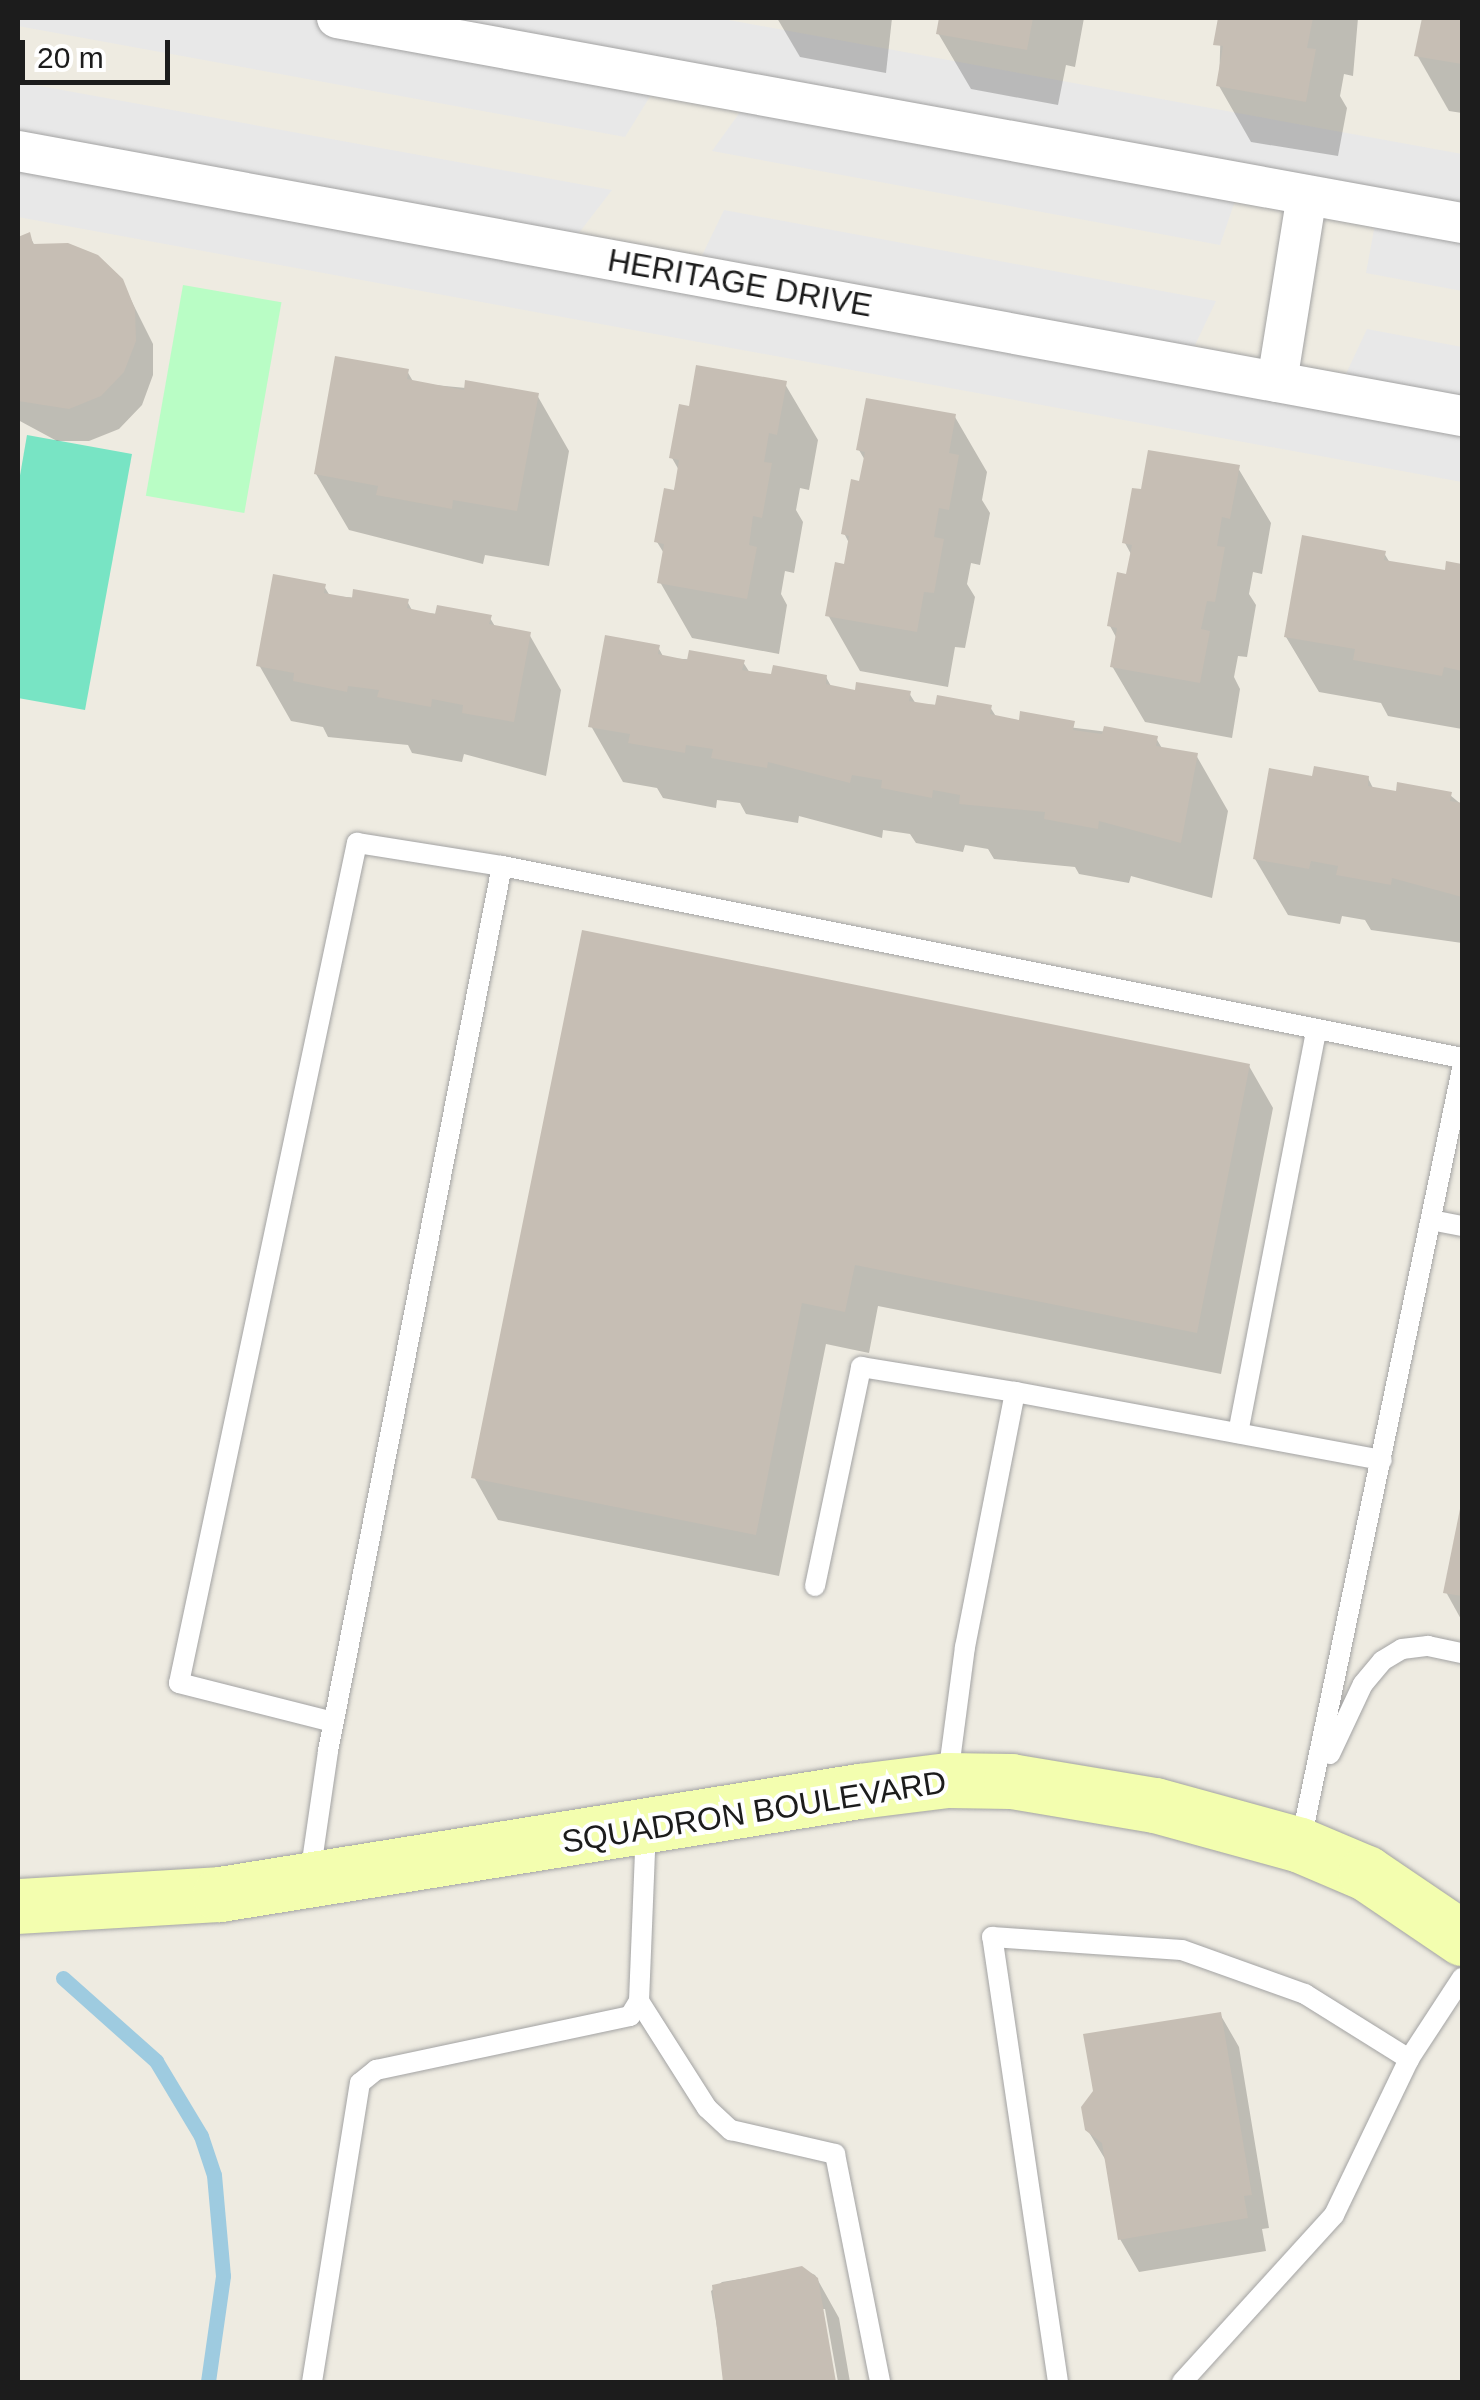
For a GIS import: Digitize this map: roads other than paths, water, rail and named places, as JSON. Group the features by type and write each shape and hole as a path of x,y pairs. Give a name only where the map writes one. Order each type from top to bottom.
{"street":[{"path":"337,18 1462,223"},
{"name":"HERITAGE DRIVE","path":"18,151 1462,416"},
{"path":"1278,382 1307,194"},
{"name":"SQUADRON BOULEVARD","path":"18,1906 121,1903 309,1882 947,1780 1078,1789 1300,1845 1366,1873 1462,1938"}],"lane":[{"path":"333,1722 179,1684 358,843 502,866 1316,1033 1462,1058"},
{"path":"309,1882 333,1722 502,866"},
{"path":"1238,1433 1316,1033"},
{"path":"1300,1845 1462,1069"},
{"path":"1430,1220 1462,1226"},
{"path":"815,1586 861,1367 1382,1460"},
{"path":"947,1780 964,1647 1015,1392"},
{"path":"1316,1783 1363,1684 1382,1661 1402,1649 1428,1646 1462,1653"},
{"path":"312,2382 360,2083 376,2070 630,2016 639,2001 646,1826"},
{"path":"1058,2382 992,1937 1182,1950 1305,1994 1409,2059"},
{"path":"1182,2382 1334,2215 1409,2059 1462,1978"},
{"path":"639,2001 707,2108 731,2130 835,2154 880,2382"}],"waterway":[{"path":"63,1978 156,2061 201,2136 214,2175 223,2276 208,2382"}]}
